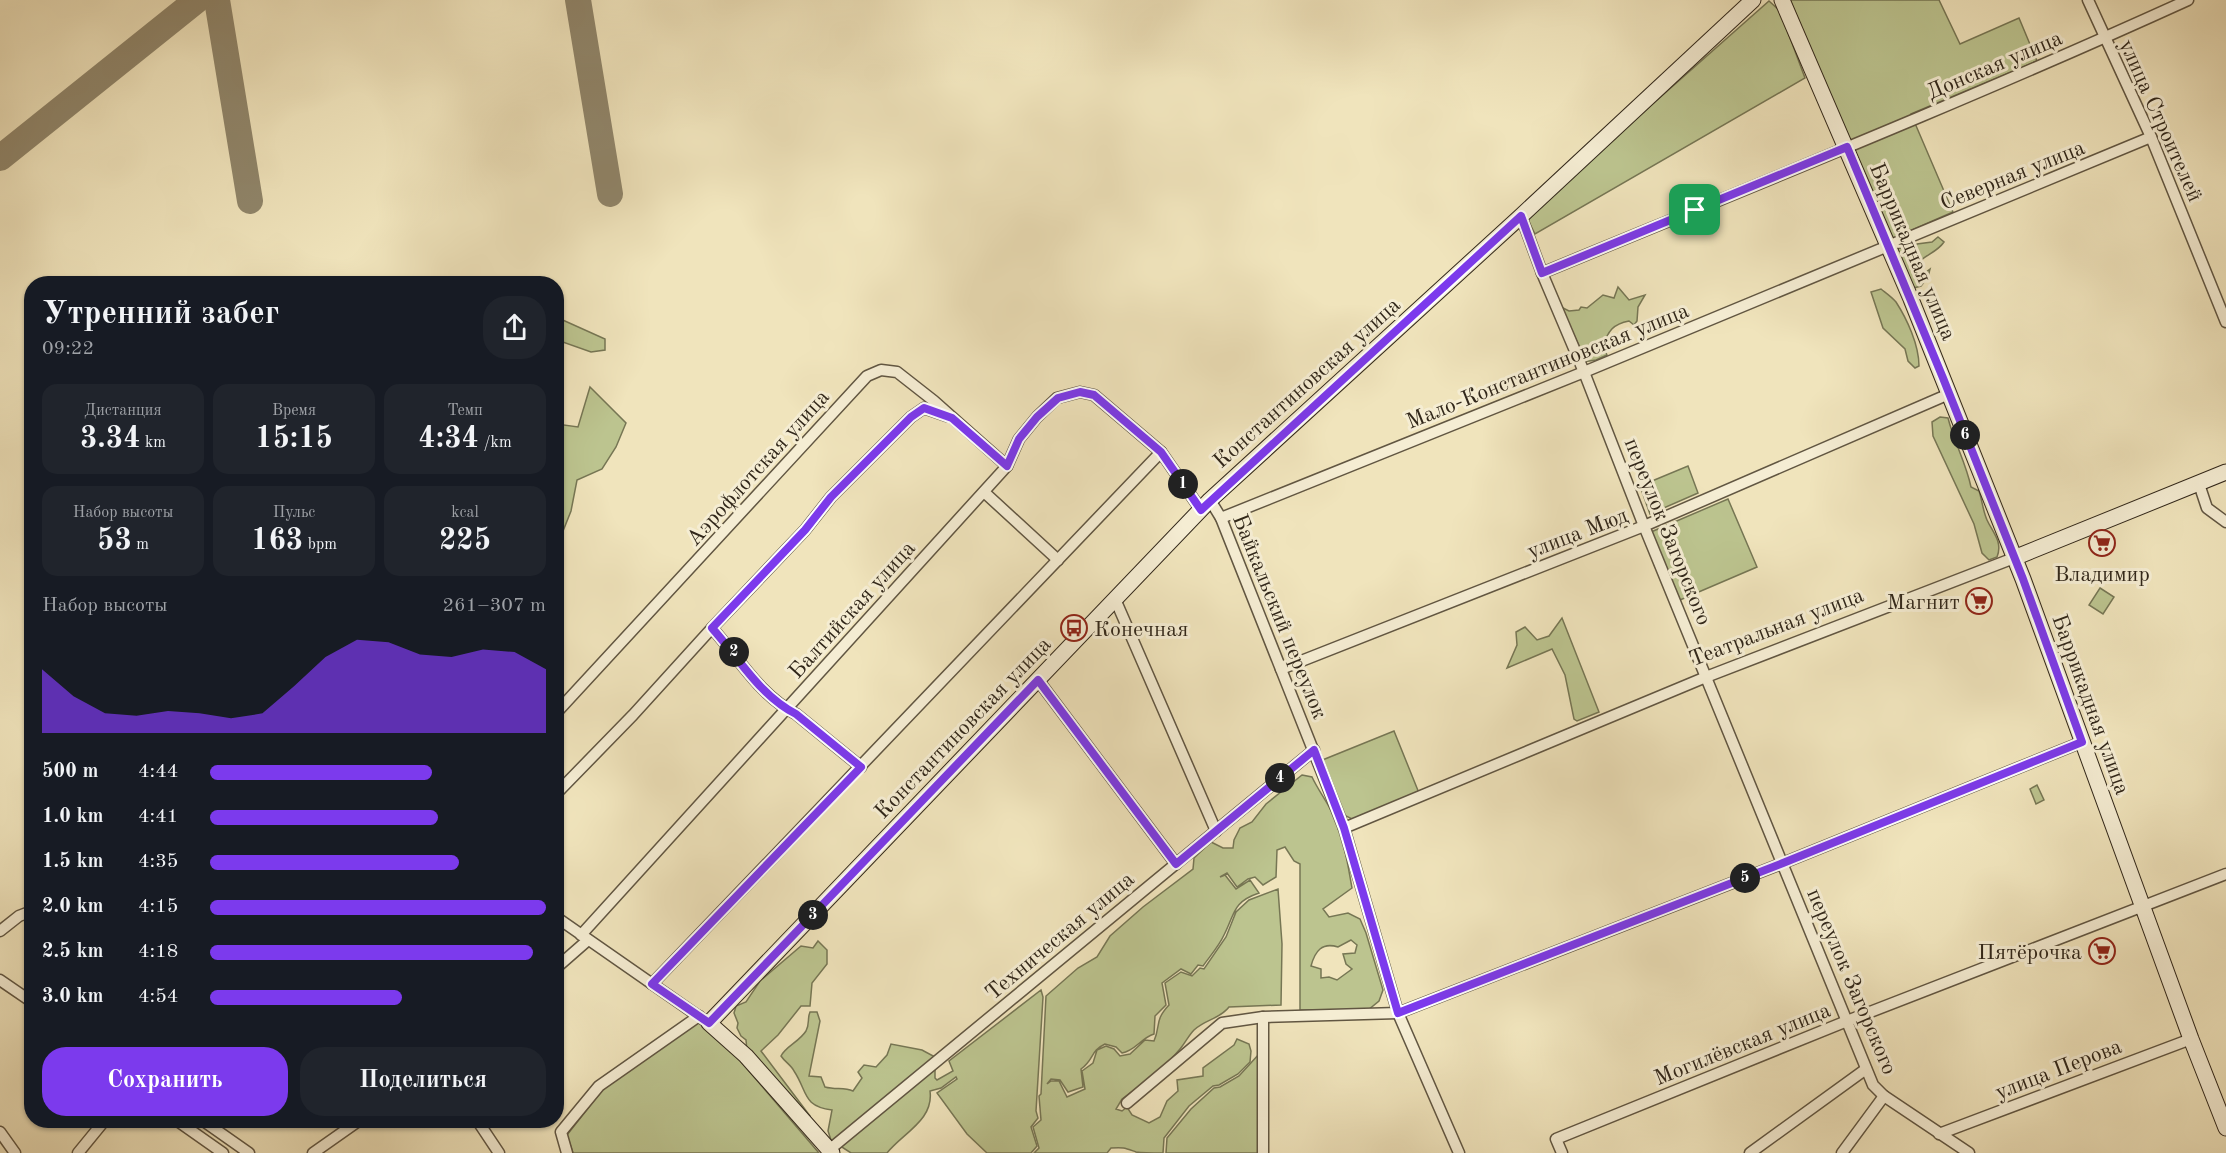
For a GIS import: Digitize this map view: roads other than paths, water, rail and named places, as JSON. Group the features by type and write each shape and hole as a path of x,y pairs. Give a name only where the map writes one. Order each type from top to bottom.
{"street":[{"name":"Константиновская улица","path":"567,1153 561,1132 599,1086 704,1020 1038,680 1205,505 1753,0"},
{"name":"Баррикадная улица","path":"1782,0 1847,147 2014,558 2191,1039 2221,1099 2226,1128"},
{"name":"улица Строителей","path":"2088,0 2151,137 2226,322"},
{"name":"Донская улица","path":"1542,273 2105,38 2188,0"},
{"name":"Северная улица","path":"1888,246 2151,137"},
{"name":"переулок Загорского","path":"1521,216 1644,526 1873,1085 1884,1096 1969,1153"},
{"name":"Мало-Константиновская улица","path":"1221,518 1584,372 1888,246"},
{"name":"Аэрофлотская улица","path":"564,704 867,376 881,370 897,372 1007,466"},
{"name":"Балтийская улица","path":"564,959 786,709 1007,466 1019,439 1037,417 1058,398 1080,392 1094,395 1161,452"},
{"name":"улица Мюд","path":"1281,669 1644,526 1949,394"},
{"path":"564,786 805,530 831,497 911,417 924,408 952,418"},
{"name":"Байкальский переулок","path":"1161,452 1205,505 1221,518 1344,828 1398,1013 1459,1153"},
{"path":"652,984 1161,452"},
{"name":"Театральная улица","path":"1344,828 1706,677 2014,558 2226,472"},
{"path":"2199,484 2207,508 2226,522"},
{"path":"984,492 1058,560"},
{"path":"1115,599 1216,831"},
{"path":"712,628 756,681 786,709 796,714 861,767"},
{"path":"1038,680 1176,864"},
{"path":"1127,1103 1221,1023 1263,1017 1398,1013 1783,863 2082,742"},
{"name":"Техническая улица","path":"830,1152 1314,750"},
{"name":"Могилёвская улица","path":"1562,1153 1556,1139 2226,874"},
{"path":"0,931 24,914"},
{"path":"564,923 704,1020 746,1056 830,1152"},
{"path":"0,980 24,996"},
{"path":"1263,1017 1263,1153"},
{"name":"улица Перова","path":"1940,1134 2191,1039"},
{"path":"1750,1153 1866,1069"},
{"path":"1842,1153 1884,1096"},
{"path":"78,1153 98,1128"},
{"path":"187,1128 223,1153"},
{"path":"213,1128 249,1153"},
{"path":"313,1153 349,1128"},
{"path":"481,1128 494,1151"},
{"path":"0,1132 15,1153"}],"place":[{"name":"Владимир","path":"2102,543"},
{"name":"Магнит","path":"1979,601"},
{"name":"Конечная","path":"1074,628"},
{"name":"Пятёрочка","path":"2102,951"}]}
